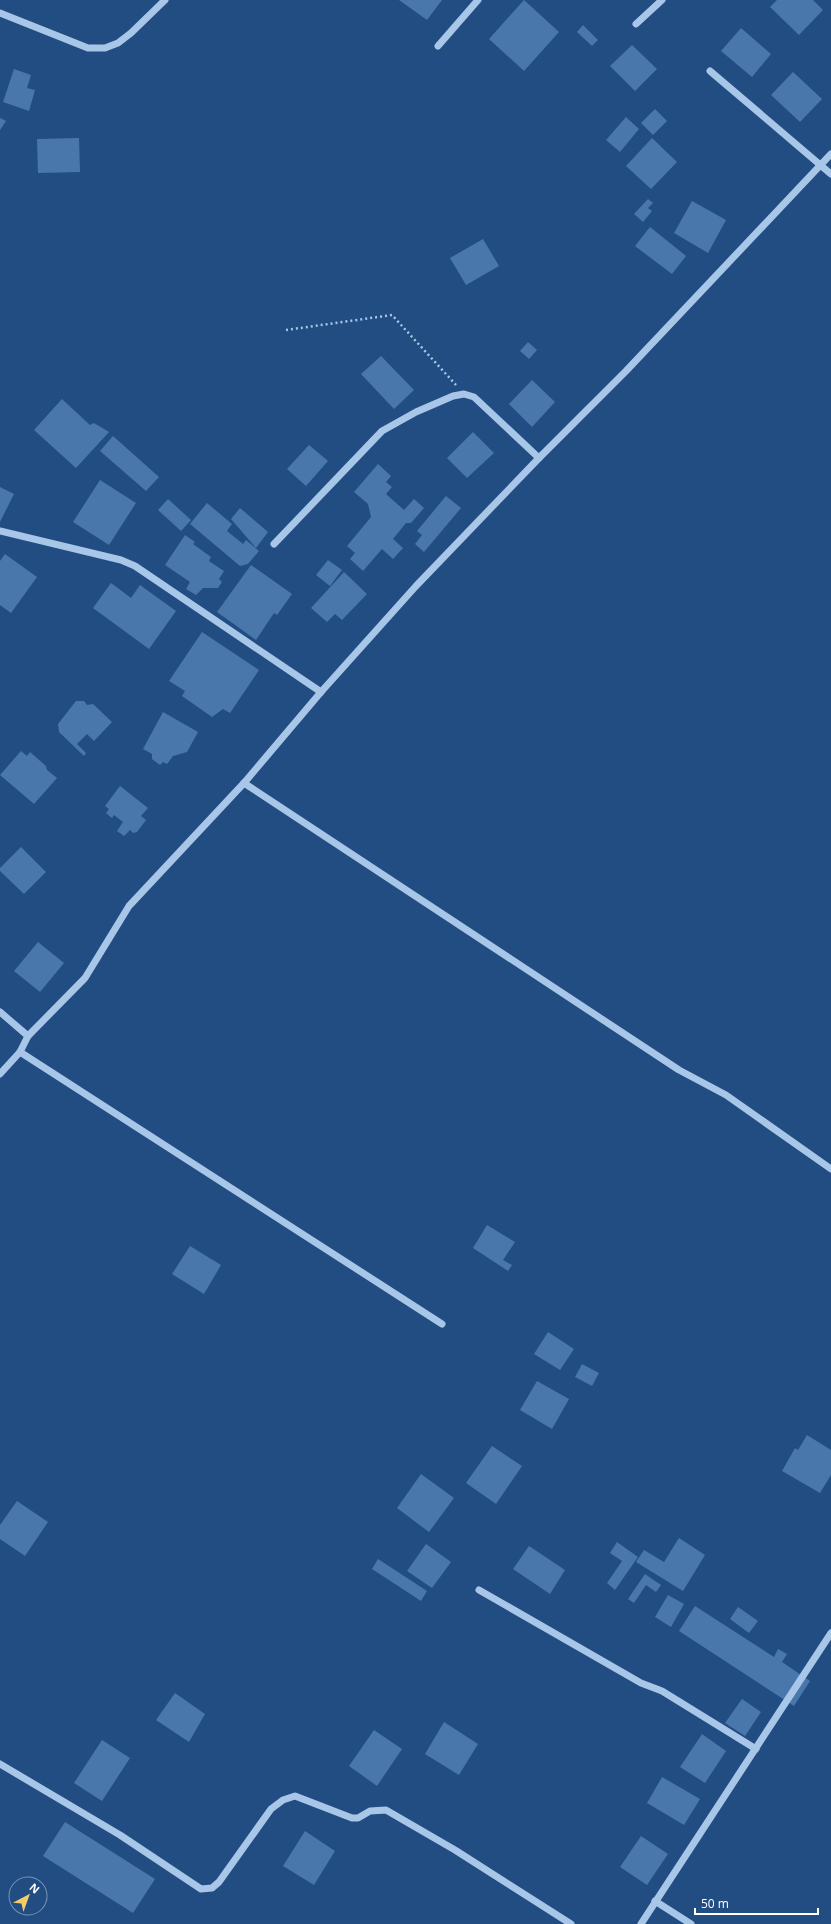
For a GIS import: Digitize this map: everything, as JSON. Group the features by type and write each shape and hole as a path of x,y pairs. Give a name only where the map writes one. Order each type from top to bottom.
{"street":[{"path":"0,13 88,48 105,48 118,43 131,33 165,0"},
{"path":"438,46 478,0"},
{"path":"636,24 662,0"},
{"path":"710,71 831,174"},
{"path":"0,1074 20,1052 28,1036 85,978 130,906 244,783 321,692 416,586 539,458 626,371 831,154"},
{"path":"274,544 382,431 422,409 453,396 464,394 474,397 539,458"},
{"path":"0,532 121,560 135,566 321,692"},
{"path":"244,783 678,1070 726,1096 831,1169"},
{"path":"0,1012 28,1036"},
{"path":"20,1052 442,1324"},
{"path":"479,1590 641,1683 662,1690 756,1749"},
{"path":"641,1924 831,1633"},
{"path":"0,1764 120,1835 201,1889 212,1888 219,1882 271,1809 283,1800 295,1796 352,1818 358,1818 370,1811 386,1810 455,1850 571,1924"},
{"path":"655,1901 691,1924"}],"path":[{"path":"286,330 392,315 464,394"}],"building":[{"path":"399,0 442,0 427,20"},
{"path":"524,0 559,32 524,71 489,39"},
{"path":"777,0 813,0 823,10 799,35 770,7"},
{"path":"583,25 598,40 592,46 577,32"},
{"path":"741,28 771,54 752,77 721,51"},
{"path":"632,45 657,69 635,91 610,66"},
{"path":"14,69 31,75 27,88 35,90 29,111 3,102"},
{"path":"793,72 822,99 800,122 771,95"},
{"path":"655,109 667,121 653,135 641,123"},
{"path":"626,117 639,129 620,152 606,140"},
{"path":"0,118 6,121 0,130"},
{"path":"79,138 80,172 38,173 37,139"},
{"path":"652,138 677,162 651,189 626,166"},
{"path":"648,199 653,203 648,208 652,211 643,222 634,214"},
{"path":"692,201 726,220 708,253 674,233"},
{"path":"650,227 686,256 672,274 635,246"},
{"path":"483,239 499,266 466,285 450,258"},
{"path":"528,342 537,350 529,359 520,351"},
{"path":"381,356 414,390 394,409 361,374"},
{"path":"532,380 555,402 532,427 509,404"},
{"path":"62,399 90,425 94,423 109,432 76,468 34,430"},
{"path":"473,432 494,453 467,478 447,458"},
{"path":"113,436 159,477 146,491 100,451"},
{"path":"309,445 328,461 306,486 287,469"},
{"path":"378,464 391,476 386,482 392,487 386,494 404,510 414,499 424,508 411,523 406,523 393,539 403,548 393,559 382,549 363,571 350,559 355,553 347,546 371,517 368,504 354,492"},
{"path":"100,480 136,503 109,545 73,522"},
{"path":"0,487 14,494 0,522"},
{"path":"446,496 461,508 424,552 415,544 422,535 417,531"},
{"path":"168,499 191,520 181,531 158,510"},
{"path":"207,503 232,524 227,531 243,544 246,540 259,551 248,564 240,566 190,524"},
{"path":"240,508 268,532 256,548 231,519"},
{"path":"185,535 195,542 193,544 211,557 209,561 224,571 219,579 222,582 218,588 203,588 196,595 186,589 190,582 165,565"},
{"path":"5,554 37,577 11,613 0,605 0,561"},
{"path":"328,560 342,570 330,586 316,575"},
{"path":"251,565 292,594 277,615 274,613 256,640 217,612"},
{"path":"344,572 367,594 342,620 335,614 327,622 311,608"},
{"path":"111,583 131,598 140,585 176,611 149,649 93,608"},
{"path":"202,632 259,670 230,713 223,709 212,717 182,696 185,691 169,681"},
{"path":"76,701 84,701 87,705 93,704 112,722 94,741 87,734 77,744 86,753 84,756 59,732 58,724"},
{"path":"163,712 198,732 187,752 173,756 167,764 163,762 160,765 152,759 152,754 143,749"},
{"path":"21,751 27,756 30,752 57,778 34,804 0,775"},
{"path":"120,786 148,808 141,816 146,820 137,832 133,833 130,830 124,836 117,831 123,822 114,815 112,818 106,813 109,809 105,806"},
{"path":"21,847 46,872 24,894 0,871 0,868"},
{"path":"38,942 64,963 40,992 14,971"},
{"path":"487,1225 515,1242 503,1260 512,1265 508,1271 473,1248"},
{"path":"190,1246 221,1265 204,1294 172,1274"},
{"path":"548,1332 574,1349 560,1370 534,1354"},
{"path":"582,1364 599,1373 592,1386 575,1377"},
{"path":"537,1381 569,1399 552,1429 520,1410"},
{"path":"807,1435 831,1450 831,1475 820,1493 782,1471 795,1448 798,1450"},
{"path":"492,1446 522,1466 496,1504 466,1483"},
{"path":"421,1474 454,1498 429,1532 397,1508"},
{"path":"17,1501 48,1522 25,1556 0,1539 0,1525"},
{"path":"679,1538 705,1555 683,1591 636,1562 644,1550 664,1562"},
{"path":"617,1542 638,1557 615,1590 607,1583 622,1561 610,1553"},
{"path":"426,1544 451,1562 432,1588 407,1571"},
{"path":"529,1546 565,1570 550,1594 513,1569"},
{"path":"378,1559 427,1591 421,1601 372,1569"},
{"path":"645,1574 661,1585 656,1592 646,1585 634,1603 628,1599"},
{"path":"668,1595 684,1604 671,1627 655,1617"},
{"path":"695,1606 774,1657 778,1649 787,1654 782,1662 810,1681 794,1706 679,1631"},
{"path":"738,1607 758,1621 749,1633 730,1619"},
{"path":"175,1693 205,1714 189,1742 156,1720"},
{"path":"742,1699 761,1712 745,1736 725,1723"},
{"path":"444,1722 478,1744 459,1775 425,1754"},
{"path":"374,1730 402,1749 377,1786 349,1766"},
{"path":"702,1734 726,1751 705,1783 680,1767"},
{"path":"102,1740 130,1758 102,1801 74,1783"},
{"path":"662,1777 700,1799 684,1825 647,1803"},
{"path":"65,1822 155,1879 133,1913 43,1856"},
{"path":"305,1831 335,1851 314,1885 283,1866"},
{"path":"641,1836 668,1854 647,1885 620,1867"}]}
